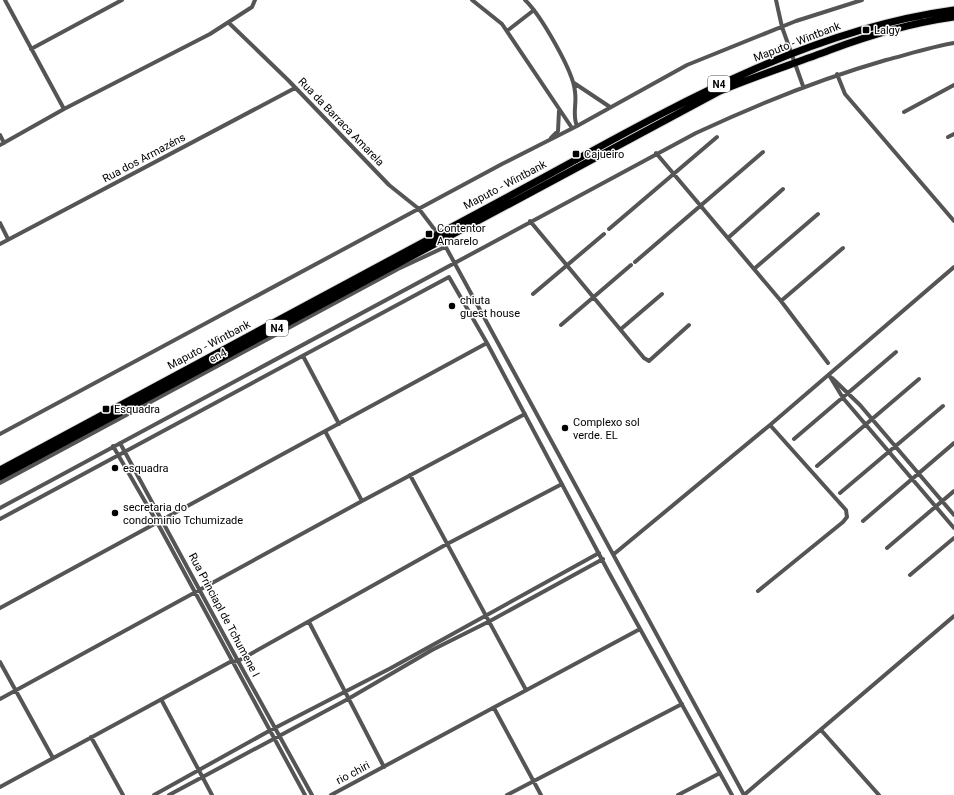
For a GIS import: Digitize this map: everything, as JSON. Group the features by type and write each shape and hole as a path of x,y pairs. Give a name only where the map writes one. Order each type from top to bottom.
{"highway":[{"name":"Maputo - Wintbank","path":"0,477 701,93 864,29 912,17 954,10"},
{"name":"Maputo - Wintbank","path":"793,58 866,36 907,26 954,18"},
{"name":"Maputo - Wintbank","path":"0,470 440,236"}],"street":[{"path":"5,0 64,109"},
{"path":"31,49 122,0"},
{"path":"0,135 2,144 64,109 210,34 252,7 255,0"},
{"path":"472,0 502,24 572,128"},
{"path":"525,0 534,10 557,49 574,84 576,93 574,119 577,126"},
{"path":"776,0 782,27 803,86"},
{"path":"0,434 419,208 577,126 687,64 782,27 862,0"},
{"path":"507,32 534,10"},
{"name":"Rua da Barraca Amarela","path":"229,23 295,88 389,185 419,208 440,236 744,795"},
{"path":"0,508 656,153 749,108 803,86 837,74 936,46 954,43"},
{"path":"837,74 845,94 954,221"},
{"path":"574,84 610,107"},
{"path":"904,112 954,85"},
{"name":"Rua dos Armazéns","path":"0,244 295,88"},
{"path":"550,140 558,131 558,109"},
{"path":"948,137 954,134"},
{"path":"609,229 717,136"},
{"path":"635,262 701,204 764,152"},
{"path":"656,153 701,204 781,301 828,363"},
{"path":"728,238 783,189"},
{"path":"754,269 818,214"},
{"path":"530,221 566,266 621,328 644,358 649,361 689,325"},
{"path":"0,223 8,239"},
{"path":"533,294 604,234"},
{"name":"en4","path":"0,483 398,268 445,246"},
{"path":"781,301 843,248"},
{"path":"561,325 631,265"},
{"path":"614,554 770,425 954,267"},
{"path":"0,519 449,277 487,343 640,629 732,795"},
{"path":"621,328 662,294"},
{"path":"0,608 158,524 487,343"},
{"path":"794,439 896,352"},
{"path":"303,356 339,424"},
{"path":"829,375 849,393 954,514"},
{"path":"829,375 843,398 954,528"},
{"path":"817,466 919,380"},
{"path":"840,493 943,406"},
{"path":"0,700 362,501 525,414"},
{"path":"758,591 843,522 847,517 846,510 770,425"},
{"path":"325,431 362,501"},
{"name":"Rua Princiapl de Tchumene I","path":"120,443 312,795"},
{"path":"863,521 954,443"},
{"name":"Rua Princiapl de Tchumene I","path":"113,446 158,524 194,593 305,795"},
{"path":"410,475 526,690"},
{"path":"0,788 91,737 162,701 232,662 238,661 447,544 562,484"},
{"path":"887,548 954,491"},
{"path":"910,575 954,538"},
{"path":"154,795 269,731 344,692 599,553"},
{"path":"169,795 278,735 348,699 432,650 490,622 603,559"},
{"path":"744,795 954,616"},
{"path":"309,622 384,767"},
{"name":"rio chiri","path":"331,795 640,629"},
{"path":"0,662 53,758"},
{"path":"162,701 212,795"},
{"path":"507,795 682,704"},
{"path":"494,708 541,795"},
{"path":"821,730 879,795"},
{"path":"91,737 123,795"},
{"path":"678,795 720,773"}],"place":[{"name":"Lalgy","path":"866,30"},
{"name":"Cajueiro","path":"576,154"},
{"name":"Contentor Amarelo","path":"429,234"},
{"name":"chiuta guest house","path":"452,306"},
{"name":"Esquadra","path":"106,409"},
{"name":"Complexo sol verde. EL","path":"565,428"},
{"name":"esquadra","path":"115,468"},
{"name":"secretaria do condominio Tchumizade","path":"115,513"}]}
